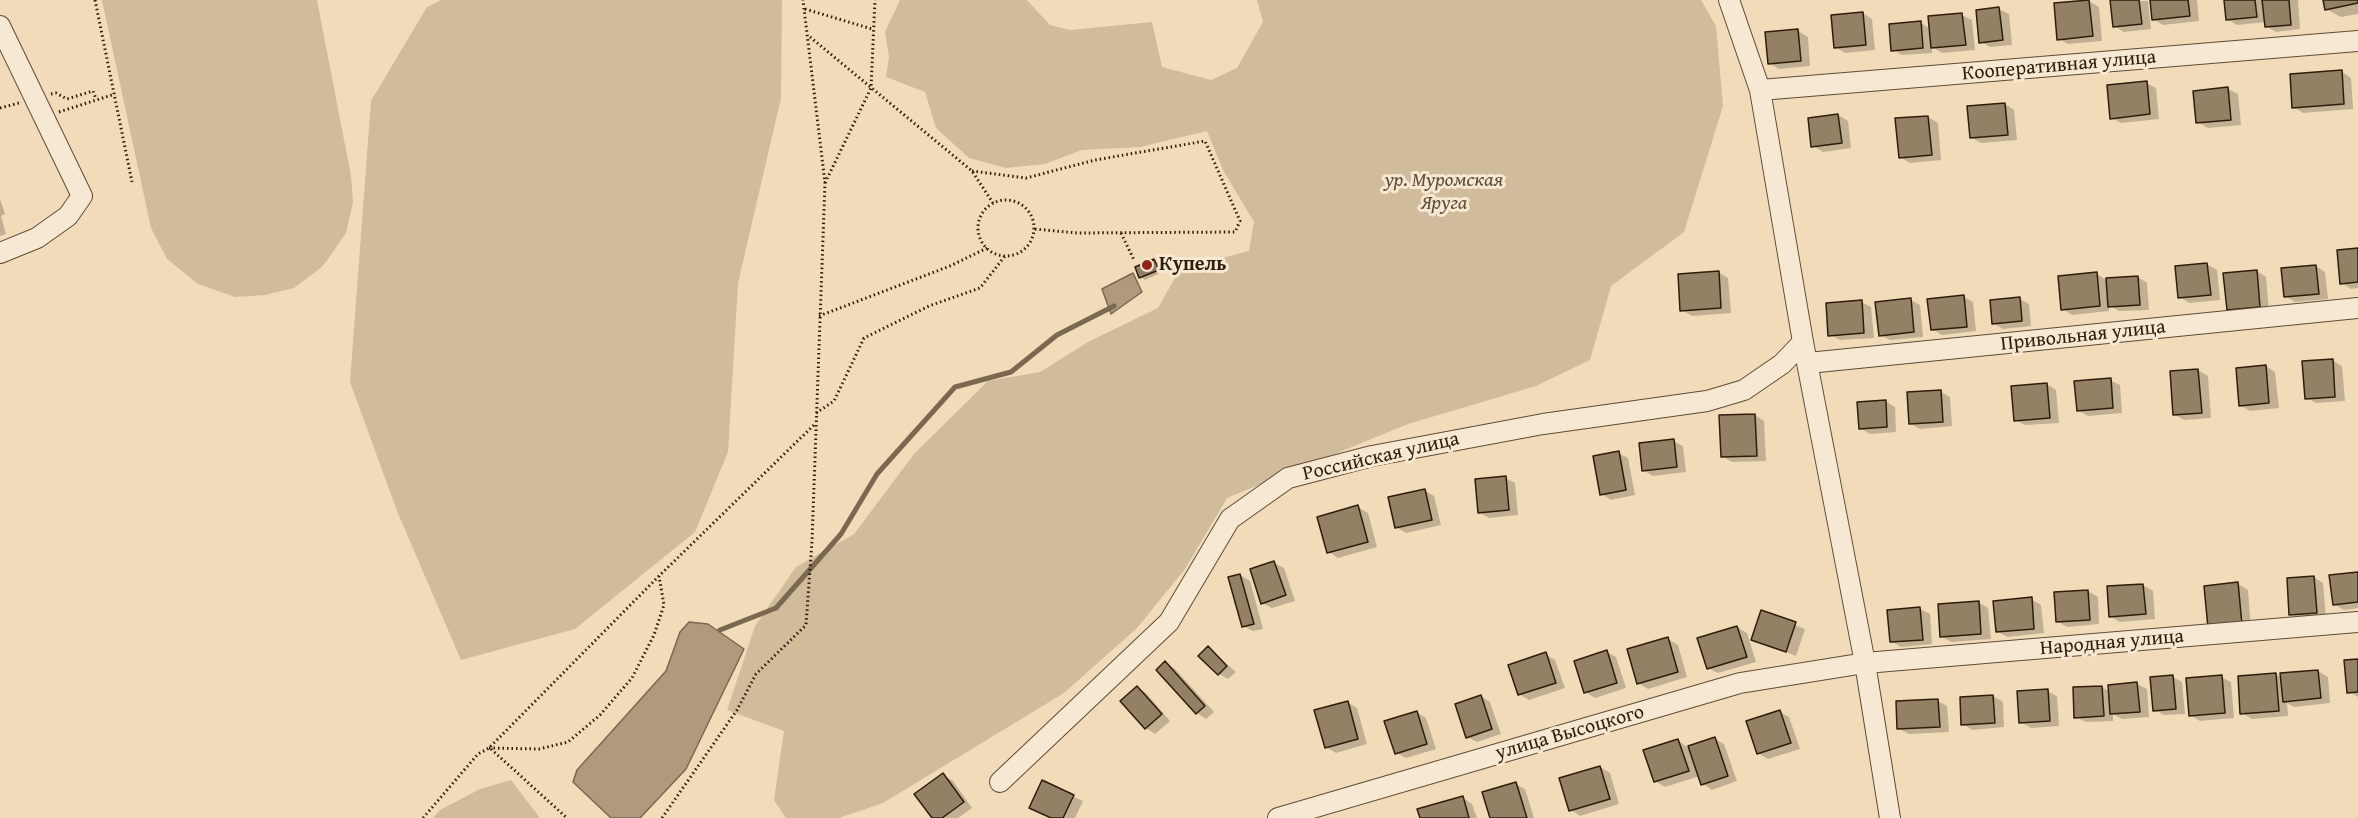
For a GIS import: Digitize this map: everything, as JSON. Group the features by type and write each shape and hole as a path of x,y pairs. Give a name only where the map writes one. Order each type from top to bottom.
{"street":[{"path":"1729,0 1760,90 1803,342 1865,663 1890,818"},
{"path":"0,26 46,116 82,196 68,216 37,238 0,253"},
{"name":"Кооперативная улица","path":"1760,90 2358,41"},
{"name":"Привольная улица","path":"1808,363 2358,308"},
{"name":"Российская улица","path":"1000,782 1169,622 1230,519 1288,478 1372,456 1543,424 1707,401 1744,390 1782,364 1803,342"},
{"name":"Народная улица","path":"1865,663 2358,622"},
{"name":"улица Высоцкого","path":"1278,818 1740,683 1865,663"}],"path":[{"path":"95,0 132,182"},
{"path":"662,818 737,710 756,674 806,625 812,541 825,183 803,0"},
{"path":"825,183 871,88 875,0"},
{"path":"805,9 873,29"},
{"path":"809,35 972,171 993,202"},
{"path":"46,116 115,94"},
{"path":"972,171 1026,178 1095,160 1205,141 1240,221 1235,232 1077,233 1035,229"},
{"path":"1007,199 1022,204 1032,214 1035,229 1030,243 1020,253 1005,256 987,248 981,241 977,227 982,213 993,202 1007,199"},
{"path":"1121,232 1134,260"},
{"path":"819,316 950,266 987,248"},
{"path":"816,413 834,401 864,339 929,306 980,288 1005,256"},
{"path":"423,818 478,754 489,748 659,576 815,424"},
{"path":"489,748 539,749 568,742 600,715 632,678 654,635 664,605 659,576"},
{"path":"489,748 567,818"}],"green space":[{"path":"102,0 317,0 351,176 353,203 346,233 323,266 294,288 265,295 235,297 198,284 167,259 151,228"},
{"path":"441,0 782,0 781,98 738,283 728,452 695,532 575,629 461,660 397,511 350,382 371,101 427,7"},
{"name":"ур. Муромская Яруга","path":"900,0 1027,0 1050,25 1070,30 1152,22 1162,67 1211,80 1237,68 1263,22 1257,0 1701,0 1716,26 1723,106 1684,232 1611,286 1590,360 1536,386 1408,424 1227,498 1185,569 1137,628 1064,693 883,803 839,818 786,818 774,800 784,731 727,710 755,626 796,567 854,534 914,454 988,381 1040,372 1088,342 1158,308 1180,269 1249,251 1254,222 1223,170 1207,131 1140,147 1082,150 1045,164 1006,168 969,158 936,128 925,92 886,77 889,57 885,32"},
{"path":"511,780 540,818 433,818 440,810 480,789"}],"shaded area":[{"path":"1133,273 1142,292 1111,314 1102,289"},
{"path":"689,622 708,624 744,649 686,769 640,818 611,818 573,782 577,770 666,671 680,632"}],"building":[{"path":"2089,0 2093,36 2057,40 2054,3"},
{"path":"2110,0 2139,0 2142,24 2113,27"},
{"path":"2150,0 2188,0 2190,16 2152,20"},
{"path":"2224,0 2255,0 2257,17 2226,20"},
{"path":"2262,0 2289,0 2291,25 2265,27"},
{"path":"2323,0 2358,0 2358,3 2325,10"},
{"path":"1999,7 2003,40 1979,43 1976,10"},
{"path":"1863,12 1866,45 1834,48 1831,15"},
{"path":"1962,13 1966,45 1931,48 1928,16"},
{"path":"1921,21 1923,48 1891,51 1889,24"},
{"path":"1798,29 1801,61 1768,64 1765,32"},
{"path":"2342,70 2344,104 2292,108 2290,74"},
{"path":"2147,81 2150,114 2110,119 2107,85"},
{"path":"2228,87 2231,120 2196,123 2193,91"},
{"path":"2005,103 2008,135 1970,138 1967,106"},
{"path":"1838,114 1842,143 1811,147 1808,118"},
{"path":"1928,116 1932,155 1899,158 1895,118"},
{"path":"2358,248 2358,282 2340,284 2337,250"},
{"path":"1154,259 1159,270 1139,278 1135,267"},
{"path":"2207,263 2211,295 2178,298 2175,266"},
{"path":"2316,265 2319,294 2284,297 2281,268"},
{"path":"2257,270 2260,307 2227,310 2223,273"},
{"path":"1719,271 1721,308 1680,311 1678,274"},
{"path":"2097,272 2100,306 2061,310 2058,276"},
{"path":"2138,276 2140,305 2108,307 2106,278"},
{"path":"1964,295 1967,327 1931,330 1927,299"},
{"path":"2020,297 2022,321 1992,324 1990,300"},
{"path":"1911,298 1914,332 1879,336 1875,302"},
{"path":"1862,300 1864,333 1828,336 1826,303"},
{"path":"2333,359 2335,397 2305,399 2302,361"},
{"path":"2266,365 2269,403 2239,406 2236,368"},
{"path":"2198,369 2202,413 2173,415 2170,371"},
{"path":"2111,378 2113,408 2077,411 2074,381"},
{"path":"2047,383 2050,418 2014,421 2011,386"},
{"path":"1941,390 1943,422 1909,424 1907,392"},
{"path":"1886,400 1887,427 1859,429 1857,402"},
{"path":"1755,414 1757,456 1721,457 1719,415"},
{"path":"1674,439 1677,467 1642,471 1639,443"},
{"path":"1619,451 1626,490 1600,495 1593,456"},
{"path":"1506,476 1509,510 1478,513 1475,479"},
{"path":"1425,489 1432,520 1395,528 1388,497"},
{"path":"1358,505 1368,542 1327,553 1317,517"},
{"path":"1274,561 1286,595 1261,604 1250,569"},
{"path":"2358,572 2358,602 2333,605 2329,575"},
{"path":"1240,574 1254,624 1242,627 1228,577"},
{"path":"2314,576 2317,613 2289,615 2287,578"},
{"path":"2238,582 2242,625 2208,628 2204,586"},
{"path":"2143,584 2146,614 2109,617 2107,586"},
{"path":"2088,590 2090,620 2056,622 2054,592"},
{"path":"2032,597 2034,629 1996,632 1993,601"},
{"path":"1979,601 1981,634 1940,637 1938,604"},
{"path":"1920,607 1923,640 1890,642 1887,610"},
{"path":"1761,610 1796,622 1786,652 1751,640"},
{"path":"1737,626 1747,657 1707,669 1697,638"},
{"path":"1668,637 1678,672 1637,684 1627,649"},
{"path":"1208,646 1227,666 1218,675 1198,656"},
{"path":"1607,650 1617,683 1584,693 1574,661"},
{"path":"1546,652 1556,683 1518,695 1508,665"},
{"path":"2358,659 2358,692 2347,693 2344,660"},
{"path":"1165,661 1205,706 1196,714 1156,670"},
{"path":"2318,670 2321,698 2283,702 2280,673"},
{"path":"2276,673 2279,711 2240,714 2238,676"},
{"path":"2173,675 2176,709 2153,711 2150,677"},
{"path":"2222,675 2225,713 2189,716 2186,678"},
{"path":"2137,682 2140,712 2110,714 2108,685"},
{"path":"1137,686 1162,714 1145,729 1120,701"},
{"path":"2102,686 2104,716 2074,718 2073,687"},
{"path":"2048,689 2050,721 2019,723 2017,691"},
{"path":"1481,695 1492,729 1466,738 1455,704"},
{"path":"1993,695 1995,723 1961,725 1960,697"},
{"path":"1938,699 1940,727 1897,729 1896,701"},
{"path":"1348,701 1358,739 1325,748 1314,710"},
{"path":"1780,710 1791,743 1757,754 1746,721"},
{"path":"1417,711 1427,744 1395,754 1384,721"},
{"path":"1715,737 1728,776 1701,785 1688,746"},
{"path":"1678,739 1689,771 1654,782 1643,750"},
{"path":"1600,766 1610,799 1569,811 1559,778"},
{"path":"943,773 964,802 942,818 932,818 914,794"},
{"path":"1042,780 1074,795 1063,818 1051,818 1029,808"},
{"path":"1516,782 1527,818 1490,818 1482,792"},
{"path":"1463,796 1469,818 1420,818 1417,809"}],"waterway":[{"path":"720,630 776,608 841,534 877,474 955,387 1011,372 1057,335 1114,306"}],"place":[{"name":"Купель","path":"1147,265"}]}
